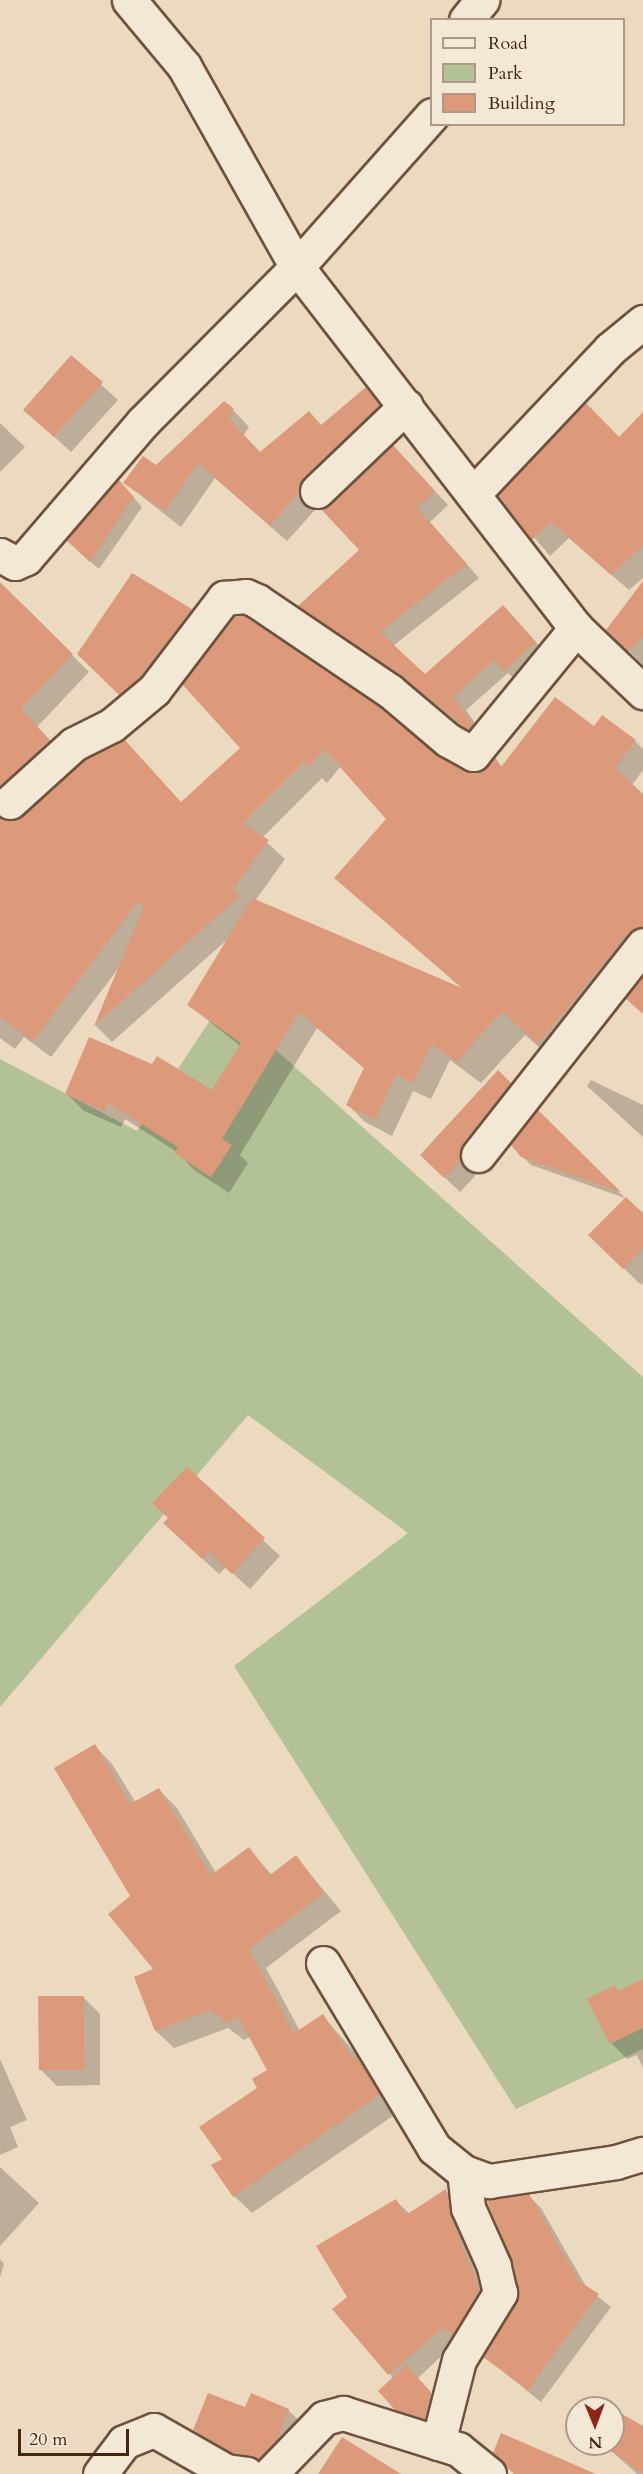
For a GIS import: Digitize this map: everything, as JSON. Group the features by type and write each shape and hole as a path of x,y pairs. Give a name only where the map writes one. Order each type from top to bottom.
{"street":[{"path":"129,0 184,66 297,267 474,492 576,628 643,692"},
{"path":"468,18 482,0"},
{"path":"0,555 15,563 26,558 143,422 297,267 430,117"},
{"path":"474,492 610,349 643,322"},
{"path":"317,491 406,406"},
{"path":"10,802 74,744 112,725 154,690 224,598 246,596 256,601 390,691 448,740 473,754 576,628"},
{"path":"478,1155 643,945"},
{"path":"323,1963 434,2148 464,2172 489,2181 616,2162 643,2154"},
{"path":"438,2443 459,2360 500,2293 494,2266 468,2208 464,2172"},
{"path":"281,2471 324,2418 343,2413 458,2449 489,2474"},
{"path":"100,2474 124,2442 154,2430 226,2471 247,2474"}],"green space":[{"path":"222,1002 643,1377 643,2049 516,2109 234,1666 408,1533 248,1415 0,1707 0,1059 137,1131"}],"building":[{"path":"71,355 103,382 54,437 23,410"},
{"path":"366,387 380,405 304,477 299,493 270,526 198,463 165,511 123,483 143,456 156,465 224,401 234,409 228,418 260,452 309,411 321,425"},
{"path":"585,402 619,437 643,412 643,546 611,575 551,522 532,540 497,496"},
{"path":"393,445 435,491 417,508 467,564 380,632 425,674 503,605 536,642 504,671 494,660 454,696 473,725 468,730 401,675 298,606 359,550 321,509"},
{"path":"118,479 134,497 90,562 66,540"},
{"path":"132,573 192,609 140,677 119,695 77,654"},
{"path":"643,581 643,637 628,652 606,630"},
{"path":"0,582 73,654 21,709 50,740 0,786"},
{"path":"243,615 379,706 436,754 464,771 480,771 495,757 501,767 555,697 594,726 602,715 636,740 615,768 643,794 643,927 628,933 538,1044 502,1012 456,1062 432,1044 413,1083 396,1075 375,1120 346,1105 364,1068 299,1012 222,1139 232,1145 211,1177 174,1153 178,1147 108,1103 104,1111 65,1094 89,1037 152,1064 157,1056 212,1090 241,1043 187,1005 252,898 462,988 334,878 386,819 324,749 309,767 304,762 243,823 269,840 233,890 242,894 94,1026 144,906 138,902 33,1041 0,1017 0,817 13,820 22,816 85,760 124,739 181,802 240,748 182,684 232,618"},
{"path":"643,975 643,1014 625,998"},
{"path":"498,1070 511,1083 463,1143 460,1161 444,1178 420,1155"},
{"path":"538,1110 621,1192 521,1157 510,1144"},
{"path":"626,1197 643,1213 643,1249 623,1269 588,1235"},
{"path":"187,1467 265,1538 232,1574 209,1552 202,1559 163,1523 168,1518 152,1503"},
{"path":"95,1744 130,1804 159,1788 211,1875 249,1847 270,1875 296,1855 324,1893 249,1949 294,2033 323,2014 353,2059 357,2056 380,2094 233,2197 211,2165 222,2159 199,2127 257,2088 252,2079 267,2070 238,2017 225,2024 220,2014 215,2016 211,2010 155,2031 134,1977 153,1969 108,1914 130,1896 54,1768"},
{"path":"643,1979 643,2028 610,2044 587,1999 615,1985 618,1991"},
{"path":"38,1996 84,1996 85,2070 39,2070"},
{"path":"446,2189 451,2216 480,2290 453,2335 443,2328 388,2375 332,2309 347,2297 316,2246 396,2199 406,2215"},
{"path":"529,2194 579,2281 599,2294 528,2390 483,2357 516,2303 518,2290 511,2258 486,2199"},
{"path":"406,2365 431,2392 425,2419 395,2410 378,2391"},
{"path":"208,2393 245,2407 251,2393 289,2409 277,2440 258,2459 232,2453 193,2430"},
{"path":"625,2416 643,2426 643,2474 618,2456 625,2456"},
{"path":"501,2433 596,2474 514,2474 493,2453"},
{"path":"342,2437 401,2474 318,2474"}]}
